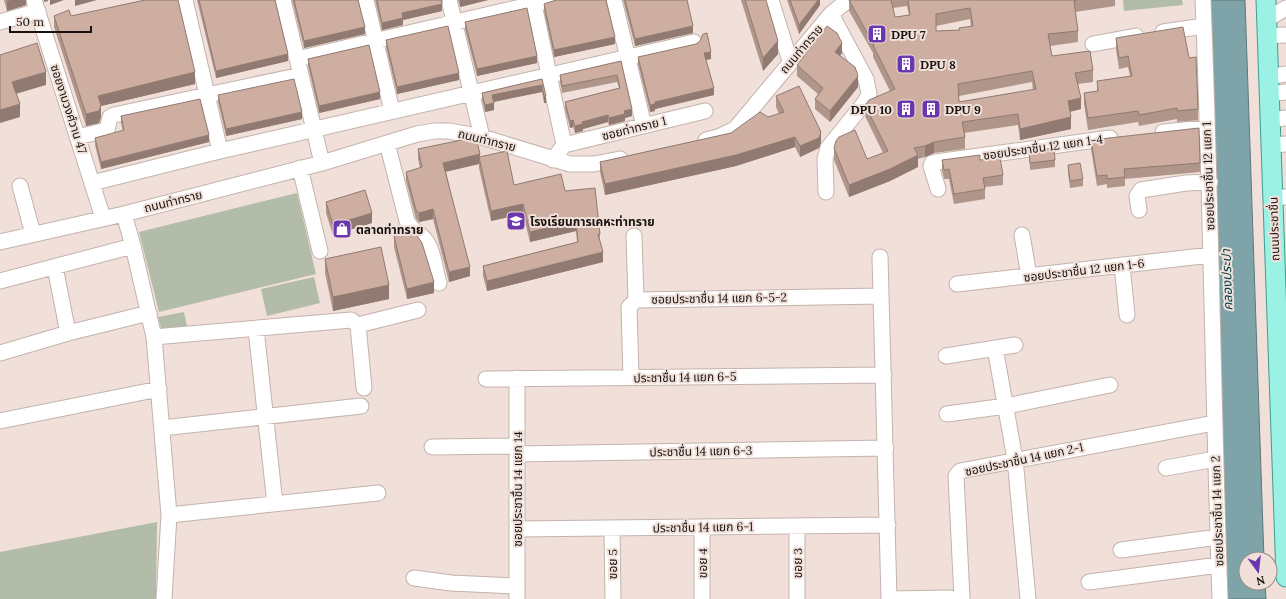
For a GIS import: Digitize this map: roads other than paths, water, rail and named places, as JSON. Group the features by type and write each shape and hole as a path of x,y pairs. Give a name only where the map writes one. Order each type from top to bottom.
{"main road":[{"name":"ถนนประชาชื่น","path":"1276,20 1280,119 1278,145 1281,197 1286,577"}],"street":[{"path":"185,0 220,151"},
{"path":"283,0 322,163"},
{"path":"366,0 392,111"},
{"path":"450,0 482,137"},
{"path":"297,59 376,42 534,2 551,0"},
{"path":"614,0 644,126"},
{"path":"771,0 790,61"},
{"name":"ถนนท่าทราย","path":"695,142 718,137 735,129 790,61 831,14 850,0"},
{"name":"ซอยประชาชื่น 12 แยก 1","path":"1203,0 1206,128 1210,182 1214,423"},
{"path":"534,2 564,145 553,160"},
{"path":"0,22 36,6"},
{"name":"ซอยงามวงศ์วาน 47","path":"36,6 104,218"},
{"path":"826,192 825,159 828,148 865,102 869,94 866,79 831,14"},
{"path":"1093,44 1204,26"},
{"path":"92,183 313,129 627,56 694,42"},
{"path":"77,137 107,130 110,117 114,115 301,75"},
{"name":"ซอยท่าทราย 1","path":"564,145 705,111"},
{"path":"1146,134 1206,128"},
{"name":"ถนนท่าทราย","path":"0,242 124,214 322,163 417,134 434,131 449,131 482,137 553,160 580,165 633,156"},
{"name":"ซอยประชาชื่น 12 แยก 1-4","path":"938,189 931,166 932,163 1123,137"},
{"path":"387,143 407,221 410,228 421,235 428,244 439,283"},
{"path":"300,168 320,251"},
{"path":"1139,210 1137,196 1141,190 1186,183 1210,182"},
{"path":"20,186 32,234"},
{"path":"124,214 154,337 169,515 164,599"},
{"path":"1022,234 1029,276"},
{"path":"634,236 636,300"},
{"path":"0,281 133,246"},
{"name":"ซอยประชาชื่น 12 แยก 1-6","path":"957,284 1211,255"},
{"path":"880,257 889,599 956,599"},
{"path":"1122,265 1127,315"},
{"path":"55,267 68,333"},
{"name":"ซอยประชาชื่น 14 แยก 6-5-2","path":"631,377 629,307 636,300 881,296"},
{"path":"154,337 354,322 418,310"},
{"path":"0,353 68,333 149,313"},
{"path":"354,322 364,388"},
{"path":"256,329 275,504"},
{"path":"946,356 1014,345"},
{"path":"995,348 1015,459 1028,599"},
{"name":"ประชาชื่น 14 แยก 6-5","path":"486,379 884,375"},
{"name":"ซอยประชาชื่น 14 แยก 14","path":"517,378 517,592"},
{"path":"946,414 1006,406 1110,385"},
{"path":"0,421 159,388"},
{"path":"162,428 362,406"},
{"name":"ซอยประชาชื่น 14 แยก 2","path":"1214,423 1220,599"},
{"name":"ซอยประชาชื่น 14 แยก 2-1","path":"956,599 956,476 960,471 1015,459 1214,423"},
{"name":"ประชาชื่น 14 แยก 6-3","path":"432,447 517,450 886,448"},
{"path":"1166,468 1215,459"},
{"path":"169,515 378,493"},
{"name":"ประชาชื่น 14 แยก 6-1","path":"517,529 888,525"},
{"name":"ขอย 3","path":"797,526 797,599"},
{"name":"ขอย 4","path":"702,527 702,599"},
{"name":"ฃอย 5","path":"612,528 613,599"},
{"path":"1121,550 1218,537"},
{"path":"1089,582 1219,565"},
{"path":"414,578 517,592"}],"water":[{"name":"คลองประปา","path":"1205,0 1245,0 1264,551 1238,551 1238,591 1266,591 1266,599 1226,599"}],"place":[{"name":"DPU 7","path":"877,34"},
{"name":"DPU 8","path":"906,64"},
{"name":"DPU 10","path":"906,109"},
{"name":"DPU 9","path":"931,109"},
{"name":"โรงเรียนการเคหะท่าทราย","path":"516,221"},
{"name":"ตลาดท่าทราย","path":"342,229"}]}
